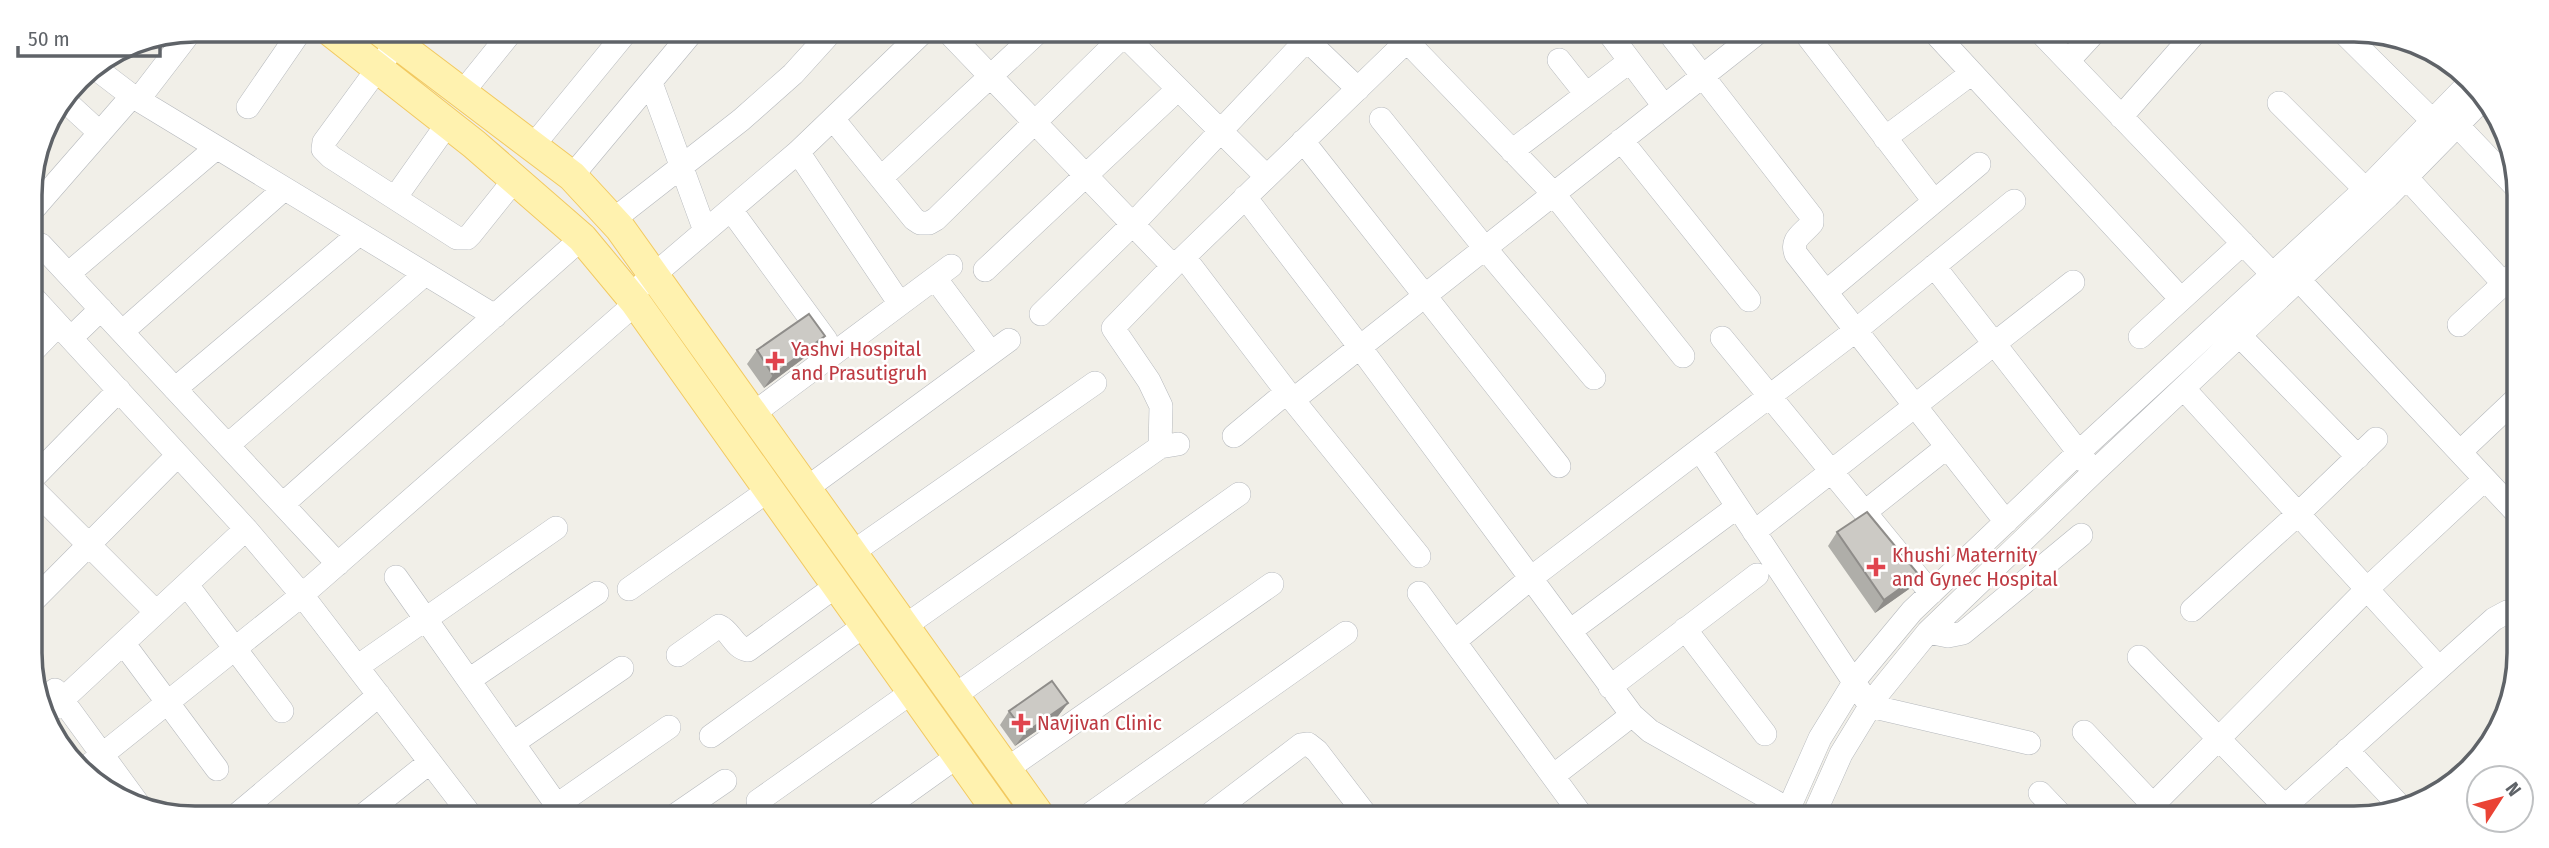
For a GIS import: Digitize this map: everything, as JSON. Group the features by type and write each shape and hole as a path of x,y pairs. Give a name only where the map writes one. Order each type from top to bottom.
{"main road":[{"path":"344,42 448,123 582,238 633,299 994,806"},
{"path":"402,42 462,93 572,176 613,220 655,274 1033,806"}],"street":[{"path":"248,107 293,42"},
{"path":"391,42 378,68 324,142 324,149 331,157 457,238 463,239 471,234 515,180"},
{"path":"462,93 503,42"},
{"path":"532,146 618,42"},
{"path":"572,176 684,42"},
{"path":"613,220 741,120 793,74 822,42"},
{"path":"90,764 338,564 633,299 655,274 798,152 913,42"},
{"path":"958,42 1167,260 1180,260"},
{"path":"881,178 1027,42"},
{"path":"833,119 914,219 920,223 929,223 1115,42"},
{"path":"1131,42 1266,176"},
{"path":"1041,314 1133,224 1304,42"},
{"path":"1315,42 1358,89"},
{"path":"905,626 1169,446 1161,406 1149,381 1113,328 1358,89 1399,42"},
{"path":"1408,42 1553,193 1683,356"},
{"path":"1616,42 1664,106"},
{"path":"1677,42 1812,217 1812,223 1796,239 1793,246 1796,254 2006,522"},
{"path":"1234,436 1359,346 1704,75 1741,42"},
{"path":"1812,42 1934,201"},
{"path":"1943,42 2181,299"},
{"path":"2050,42 2243,243 2287,281 2507,502"},
{"path":"2068,61 2086,42"},
{"path":"2122,117 2187,42"},
{"path":"2359,42 2445,127 2506,179"},
{"path":"42,183 100,134 135,98 181,43"},
{"path":"1559,60 1586,94"},
{"path":"1512,150 1630,61"},
{"path":"105,72 135,98 495,316"},
{"path":"1885,138 1972,73"},
{"path":"651,83 705,231"},
{"path":"985,270 1178,89"},
{"path":"1790,806 1820,738 1854,682 1912,611 2079,452 2287,281 2406,177 2445,127 2466,91"},
{"path":"2279,103 2365,189"},
{"path":"1818,806 1842,754 1870,706 1928,632 2240,336 2365,189 2476,104"},
{"path":"71,106 100,134"},
{"path":"1381,118 1594,378"},
{"path":"395,198 448,123"},
{"path":"1621,140 1749,300"},
{"path":"1303,141 1559,466"},
{"path":"68,274 216,148"},
{"path":"798,152 900,303"},
{"path":"1826,292 1979,164"},
{"path":"2406,177 2507,275"},
{"path":"122,332 284,189"},
{"path":"1245,197 1359,346 1632,715 1650,732 1775,806"},
{"path":"1455,641 1531,578 1855,331 2014,201"},
{"path":"731,210 835,352"},
{"path":"175,389 359,234"},
{"path":"283,504 582,238"},
{"path":"2140,337 2243,243"},
{"path":"42,246 338,564"},
{"path":"1180,260 1419,556"},
{"path":"1934,267 2094,472"},
{"path":"754,413 943,272 1000,347 807,488"},
{"path":"228,445 425,274"},
{"path":"2459,325 2507,281"},
{"path":"1754,531 2073,282"},
{"path":"42,307 242,525 302,595 464,806"},
{"path":"42,346 101,309"},
{"path":"2240,336 2358,457"},
{"path":"1722,338 1931,593"},
{"path":"853,552 1095,383"},
{"path":"2184,389 2439,668"},
{"path":"42,469 119,390"},
{"path":"2460,452 2507,408"},
{"path":"2192,610 2376,439"},
{"path":"1865,512 1947,447"},
{"path":"1700,450 1870,706 2029,743"},
{"path":"42,592 178,455"},
{"path":"2154,806 2367,589 2485,479"},
{"path":"629,589 769,490"},
{"path":"954,696 1239,494"},
{"path":"42,498 148,604"},
{"path":"1570,631 1737,507"},
{"path":"49,698 124,644 187,585 242,525"},
{"path":"49,697 148,604 242,525"},
{"path":"357,667 556,528"},
{"path":"1928,632 1948,636 1963,633 2081,535"},
{"path":"1610,687 1756,575"},
{"path":"396,576 558,806"},
{"path":"1007,769 1272,584"},
{"path":"187,585 282,711"},
{"path":"678,655 719,626 727,631 740,647 748,650 836,586"},
{"path":"469,680 597,593"},
{"path":"1419,593 1575,806"},
{"path":"2292,806 2347,750 2501,614 2507,612"},
{"path":"711,736 865,625"},
{"path":"1685,629 1765,734"},
{"path":"1102,806 1346,633"},
{"path":"124,644 217,769"},
{"path":"2139,657 2277,806"},
{"path":"513,743 622,668"},
{"path":"758,801 912,692"},
{"path":"247,806 379,695"},
{"path":"50,702 101,755 129,791"},
{"path":"1553,776 1632,715"},
{"path":"564,806 669,727"},
{"path":"2084,732 2143,806"},
{"path":"1221,806 1301,745 1308,744 1317,751 1358,806"},
{"path":"2347,750 2395,801"},
{"path":"888,806 958,756"},
{"path":"375,806 430,762"},
{"path":"689,806 725,781"},
{"path":"2040,793 2052,806"}],"building":[{"path":"809,314 825,336 773,375 757,350"},
{"path":"1867,512 1919,575 1884,600 1837,532"},
{"path":"1052,681 1068,703 1025,733 1009,711"}],"place":[{"name":"Yashvi Hospital and Prasutigruh","path":"775,361"},
{"name":"Khushi Maternity and Gynec Hospital","path":"1876,567"},
{"name":"Navjivan Clinic","path":"1021,723"}]}
